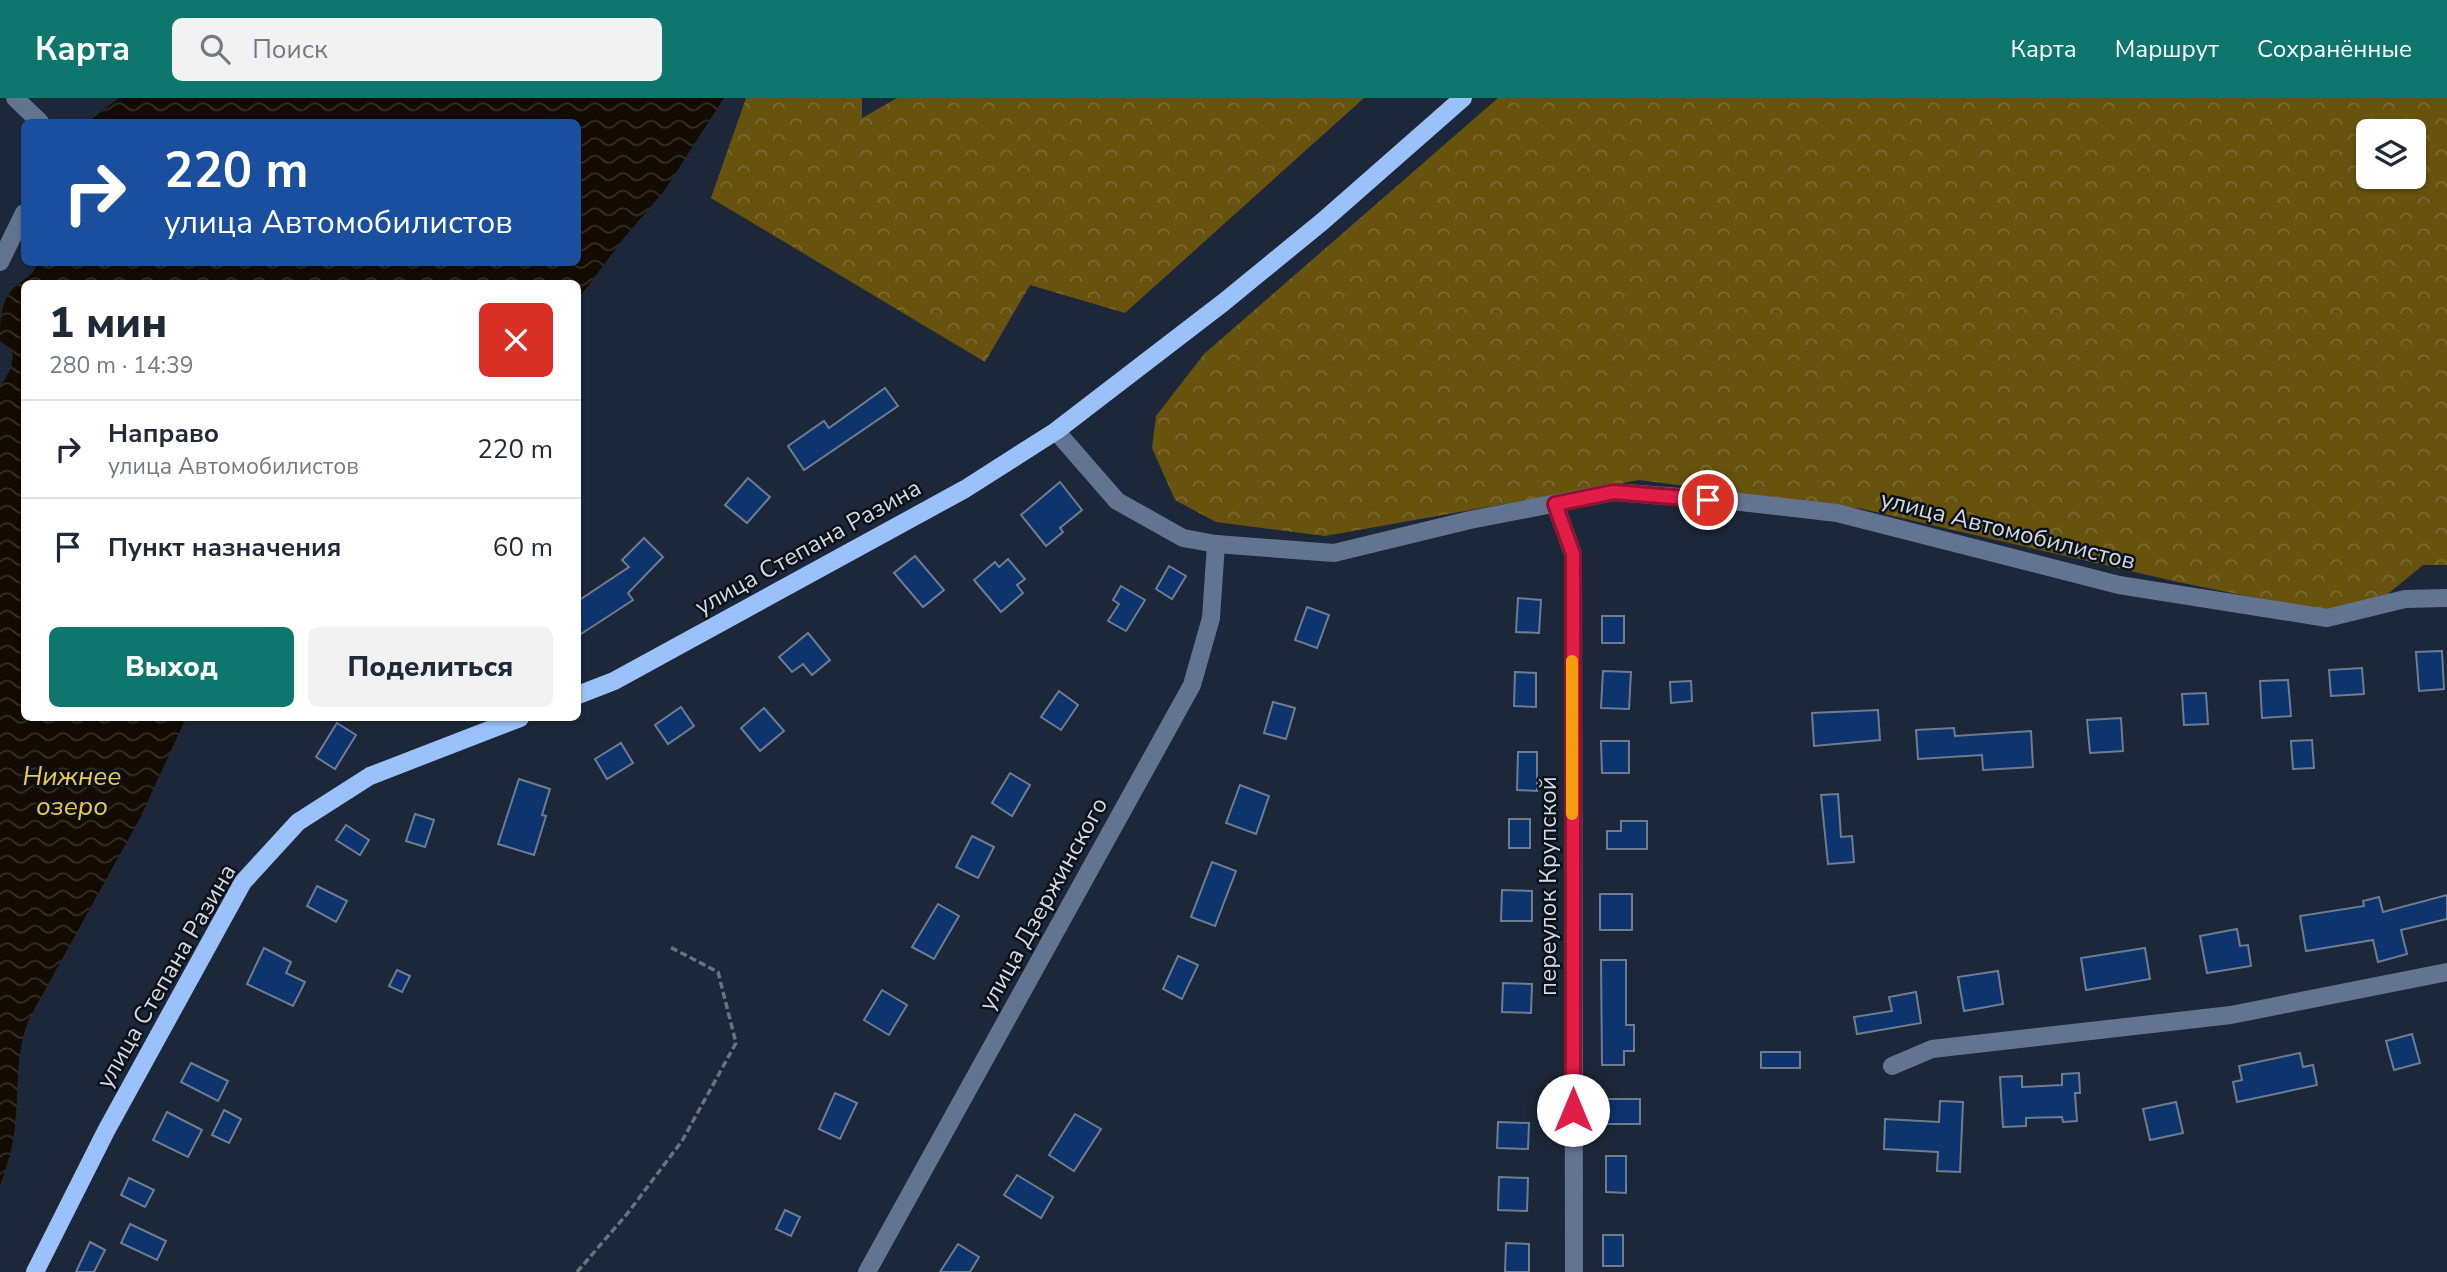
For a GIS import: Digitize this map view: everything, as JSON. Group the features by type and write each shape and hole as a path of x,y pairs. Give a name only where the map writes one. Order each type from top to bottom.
{"main road":[{"name":"улица Степана Разина","path":"581,694 614,681 965,489 1056,431 1224,302 1333,212 1463,98"},
{"name":"улица Степана Разина","path":"35,1272 106,1131 243,882 299,822 370,776 512,721"}],"street":[{"path":"15,98 37,119"},
{"path":"0,262 21,219"},
{"name":"улица Автомобилистов","path":"1056,431 1117,501 1183,538 1216,544 1334,553 1470,520 1614,492 1838,513 2119,585 2327,618 2405,600 2447,598"},
{"name":"переулок Крупской","path":"1555,504 1573,554 1574,1272"},
{"name":"улица Дзержинского","path":"867,1272 1192,685 1211,618 1216,544"},
{"path":"1892,1066 1932,1049 2231,1015 2447,972"}],"path":[{"path":"577,1272 627,1214 682,1141 736,1043 718,972 668,946"}],"green space":[{"path":"746,98 862,98 862,118 897,98 1364,98 1125,313 1030,285 985,362 711,198"},
{"path":"1498,98 2447,98 2447,565 2423,565 2383,598 2325,612 2178,582 1863,509 1639,480 1325,536 1216,522 1175,500 1152,448 1156,416 1204,354"}],"water":[{"name":"Нижнее озеро","path":"119,98 724,98 664,191 581,295 581,280 24,280 36,266 581,266 581,119 92,119"},
{"name":"Нижнее озеро","path":"21,282 21,721 185,721 140,818 29,1019 19,1058 13,1142 0,1185 0,388 11,368 13,355 10,348 0,341 0,334 6,298"}],"building":[{"path":"885,388 898,406 804,470 788,446 824,421 829,428"},
{"path":"748,478 770,497 747,523 725,505"},
{"path":"1060,482 1082,510 1060,528 1063,532 1046,546 1021,515"},
{"path":"644,538 663,557 628,593 633,600 581,634 581,599 629,567 622,560"},
{"path":"915,556 944,590 923,607 894,573"},
{"path":"1008,559 1025,579 1017,585 1023,593 1001,612 974,580 995,562 999,567"},
{"path":"1169,566 1186,576 1172,599 1156,589"},
{"path":"1121,586 1145,600 1126,631 1108,621 1119,604 1113,600"},
{"path":"1518,598 1541,600 1539,633 1516,632"},
{"path":"1307,607 1329,615 1317,648 1295,640"},
{"path":"1602,616 1624,616 1624,643 1602,643"},
{"path":"808,633 830,660 812,675 803,664 792,672 779,657"},
{"path":"2442,651 2444,689 2419,691 2416,652"},
{"path":"2362,668 2364,694 2331,696 2329,670"},
{"path":"1603,671 1631,672 1629,709 1601,708"},
{"path":"1515,672 1536,673 1536,707 1514,706"},
{"path":"2288,680 2291,716 2262,718 2260,681"},
{"path":"1691,681 1692,701 1671,703 1670,682"},
{"path":"1059,691 1078,705 1061,730 1041,717"},
{"path":"2206,693 2208,724 2184,725 2182,694"},
{"path":"1273,702 1295,708 1286,739 1264,733"},
{"path":"681,707 694,726 668,744 655,725"},
{"path":"764,708 784,731 760,751 741,728"},
{"path":"1878,710 1880,740 1814,746 1812,713"},
{"path":"2121,718 2123,751 2090,753 2087,720"},
{"path":"337,723 356,735 335,769 316,757"},
{"path":"1954,728 1955,736 2031,731 2033,767 1983,770 1982,755 1918,759 1916,730"},
{"path":"2312,740 2314,768 2293,769 2291,741"},
{"path":"1601,741 1629,741 1629,773 1602,773"},
{"path":"621,743 633,763 607,779 595,759"},
{"path":"1518,752 1537,752 1537,791 1517,790"},
{"path":"1010,773 1030,785 1012,816 992,803"},
{"path":"519,779 550,789 542,815 546,816 534,855 498,844"},
{"path":"1240,785 1269,796 1256,834 1226,823"},
{"path":"1838,794 1841,837 1852,836 1854,862 1828,864 1821,795"},
{"path":"415,814 434,820 425,847 406,841"},
{"path":"1509,819 1530,819 1530,848 1509,848"},
{"path":"1621,821 1647,821 1647,849 1607,849 1607,831 1621,831"},
{"path":"346,825 369,840 360,855 336,840"},
{"path":"972,836 994,847 978,878 956,867"},
{"path":"1212,862 1236,871 1215,926 1191,917"},
{"path":"317,886 347,901 336,922 307,906"},
{"path":"1502,890 1532,891 1532,921 1501,921"},
{"path":"1600,894 1632,894 1632,930 1600,930"},
{"path":"2447,895 2447,919 2401,930 2407,954 2378,962 2373,940 2306,951 2300,916 2364,906 2363,901 2379,897 2383,912"},
{"path":"938,904 959,916 934,959 912,947"},
{"path":"2237,929 2240,946 2248,945 2251,966 2207,973 2200,936"},
{"path":"264,948 291,962 286,973 305,982 293,1006 247,984"},
{"path":"2145,948 2150,979 2086,990 2081,958"},
{"path":"1178,956 1198,965 1182,999 1163,989"},
{"path":"1601,960 1626,960 1626,1025 1634,1025 1634,1051 1624,1051 1624,1065 1602,1065"},
{"path":"397,970 410,976 402,992 389,986"},
{"path":"1998,971 2003,1004 1964,1011 1958,977"},
{"path":"1503,983 1532,984 1531,1013 1502,1012"},
{"path":"882,990 907,1005 889,1035 864,1020"},
{"path":"1916,992 1921,1023 1857,1034 1854,1017 1892,1011 1889,997"},
{"path":"2412,1034 2420,1063 2394,1070 2386,1041"},
{"path":"1761,1052 1800,1052 1800,1068 1761,1068"},
{"path":"2300,1053 2303,1067 2313,1065 2317,1085 2237,1102 2233,1082 2242,1080 2239,1066"},
{"path":"191,1063 228,1081 218,1101 181,1082"},
{"path":"2079,1073 2080,1093 2075,1093 2077,1121 2063,1122 2062,1117 2026,1118 2026,1126 2003,1127 2000,1077 2022,1076 2022,1087 2062,1085 2062,1074"},
{"path":"835,1093 857,1103 840,1139 819,1129"},
{"path":"1605,1099 1640,1099 1640,1124 1605,1124"},
{"path":"1940,1101 1963,1102 1960,1172 1937,1171 1938,1152 1884,1149 1885,1119 1939,1122"},
{"path":"2176,1102 2183,1133 2150,1140 2143,1109"},
{"path":"224,1110 241,1119 229,1143 212,1135"},
{"path":"167,1112 202,1130 188,1157 153,1140"},
{"path":"1075,1114 1101,1129 1074,1171 1049,1155"},
{"path":"1498,1122 1529,1123 1528,1149 1497,1148"},
{"path":"1606,1156 1626,1156 1626,1193 1606,1192"},
{"path":"1017,1175 1053,1197 1041,1218 1004,1195"},
{"path":"1499,1177 1528,1178 1527,1211 1498,1210"},
{"path":"129,1178 154,1190 145,1207 121,1195"},
{"path":"785,1210 800,1217 791,1236 776,1229"},
{"path":"130,1224 166,1241 157,1260 121,1243"},
{"path":"1603,1235 1623,1235 1623,1266 1603,1266"},
{"path":"90,1242 105,1250 94,1272 76,1272"},
{"path":"1506,1243 1529,1244 1529,1272 1505,1272"},
{"path":"958,1244 979,1257 970,1272 940,1272"}],"slow traffic":[{"path":"1572,661 1572,814"}],"route":[{"path":"1573,1110 1573,554 1555,504 1614,492 1708,500"}]}
